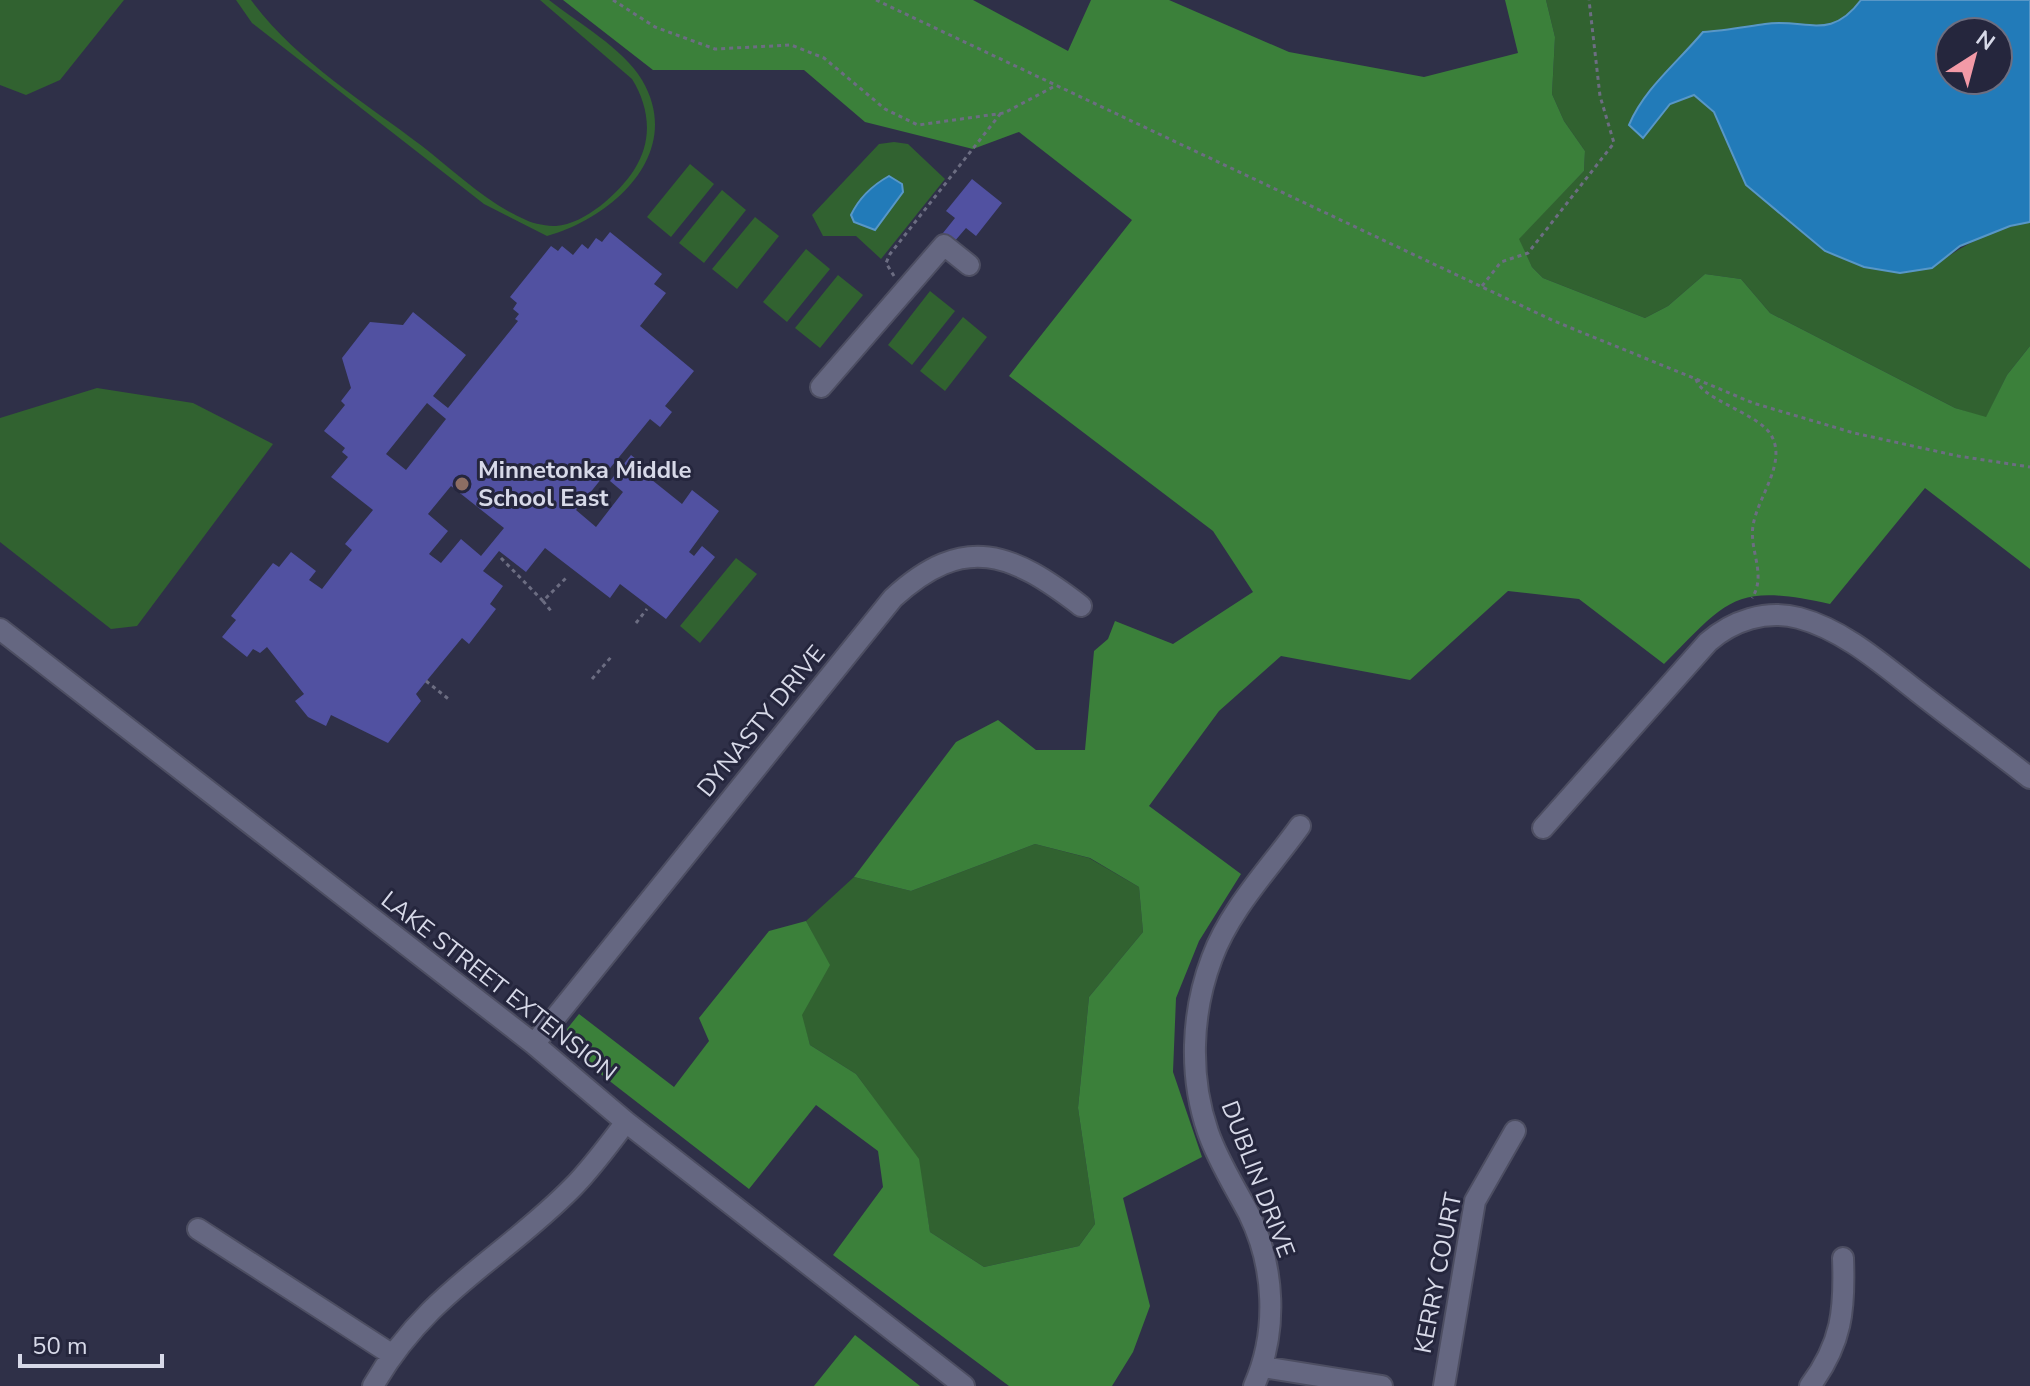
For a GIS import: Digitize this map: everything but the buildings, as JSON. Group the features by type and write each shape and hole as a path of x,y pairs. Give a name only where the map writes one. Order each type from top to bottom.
{"street":[{"path":"821,387 944,245 969,265"},
{"name":"DYNASTY DRIVE","path":"534,1044 893,598 916,577 957,559 1004,559 1045,578 1081,606"},
{"path":"1543,828 1708,642 1722,630 1744,620 1772,615 1795,617 1836,633 1861,648 2030,778"},
{"name":"LAKE STREET EXTENSION","path":"0,629 534,1044 626,1122 964,1386"},
{"name":"DUBLIN DRIVE","path":"1258,1376 1270,1324 1270,1287 1264,1251 1208,1132 1197,1086 1195,1026 1212,956 1249,894 1300,826"},
{"path":"373,1386 391,1354 418,1321 451,1289 571,1189 626,1122"},
{"name":"KERRY COURT","path":"1444,1386 1475,1201 1515,1131"},
{"path":"198,1229 391,1354"},
{"path":"1810,1386 1829,1361 1840,1327 1843,1258"},
{"path":"1258,1376 1382,1386"}],"path":[{"path":"613,0 655,27 715,49 791,45 824,58 885,109 918,125 1001,113 1055,86"},
{"path":"876,0 1482,286 1753,403 1854,433 1958,456 2030,467"},
{"path":"1482,286 1501,262 1528,253 1614,143 1600,96 1589,0"},
{"path":"904,293 886,263 890,254 1001,113"},
{"path":"1696,379 1701,390 1761,422 1776,448 1775,464 1752,530 1759,569 1755,594 1746,606 1744,620"},
{"path":"501,558 551,611"},
{"path":"543,601 568,576"},
{"path":"636,623 647,609"},
{"path":"592,679 612,656"},
{"path":"426,681 451,701"}],"green space":[{"path":"0,0 124,0 60,80 26,95 0,85"},
{"path":"236,0 251,0 309,61 485,196 529,221 556,226 578,220 620,188 640,159 647,124 643,101 632,79 540,0 549,0 624,57 642,80 653,107 655,133 648,157 635,179 617,198 596,214 547,236 484,204 252,23"},
{"path":"563,0 973,0 1068,51 1091,0 1169,0 1289,52 1424,77 1518,53 1505,0 1546,0 1555,37 1552,94 1564,121 1585,151 1584,171 1519,239 1532,267 1543,278 1645,318 1668,306 1705,274 1741,279 1770,313 1955,408 1986,417 2007,375 2030,346 2030,569 1925,488 1830,604 1773,595 1736,601 1704,624 1664,664 1579,599 1508,591 1410,680 1281,656 1219,711 1149,806 1241,874 1199,941 1176,998 1173,1072 1202,1157 1123,1198 1150,1306 1133,1352 1112,1386 1009,1386 833,1255 883,1187 878,1151 816,1105 749,1189 567,1048 567,1029 579,1014 674,1087 709,1041 699,1018 769,931 806,921 830,965 802,1015 810,1045 856,1074 919,1159 930,1232 984,1267 1079,1246 1095,1224 1078,1108 1089,997 1143,932 1139,887 1090,858 1035,844 911,891 854,877 956,742 998,720 1036,750 1085,750 1094,651 1108,639 1115,621 1173,644 1253,592 1213,531 1009,376 1132,220 1019,132 973,149 865,122 804,70 653,70"},
{"path":"1546,0 1861,0 1839,21 1828,24 1780,23 1703,32 1652,88 1630,125 1643,138 1670,104 1694,94 1714,112 1746,185 1932,268 1978,239 2030,222 2030,346 2007,375 1986,418 1955,408 1770,313 1741,279 1705,274 1668,306 1645,318 1543,278 1532,267 1518,239 1584,171 1585,151 1564,121 1552,94 1555,37"},
{"path":"879,144 908,144 945,179 881,259 856,236 823,236 812,215"},
{"path":"690,164 714,184 671,237 647,217"},
{"path":"722,190 746,210 704,263 679,243"},
{"path":"755,217 779,236 737,289 712,269"},
{"path":"806,249 830,269 787,322 763,302"},
{"path":"838,275 863,295 820,348 795,328"},
{"path":"930,291 955,311 912,365 888,345"},
{"path":"963,317 987,337 945,391 920,371"},
{"path":"97,388 193,403 273,444 137,626 111,629 0,542 0,418"},
{"path":"736,558 757,574 700,643 680,626"},
{"path":"1035,844 1089,858 1139,887 1143,932 1089,997 1078,1108 1095,1224 1079,1246 984,1267 930,1232 918,1159 856,1074 810,1045 801,1015 829,965 806,921 854,877 911,891"},
{"path":"855,1335 920,1386 814,1386"}],"water":[{"path":"1861,0 2030,0 2030,222 2010,226 1960,246 1932,268 1900,273 1864,267 1825,251 1746,185 1714,112 1694,95 1670,104 1643,138 1629,125 1652,88 1703,32 1780,23 1817,26 1839,21"},
{"path":"889,176 902,184 903,192 875,230 854,222 851,215 858,203"}],"place":[{"name":"Minnetonka Middle School East","path":"462,484"}]}
